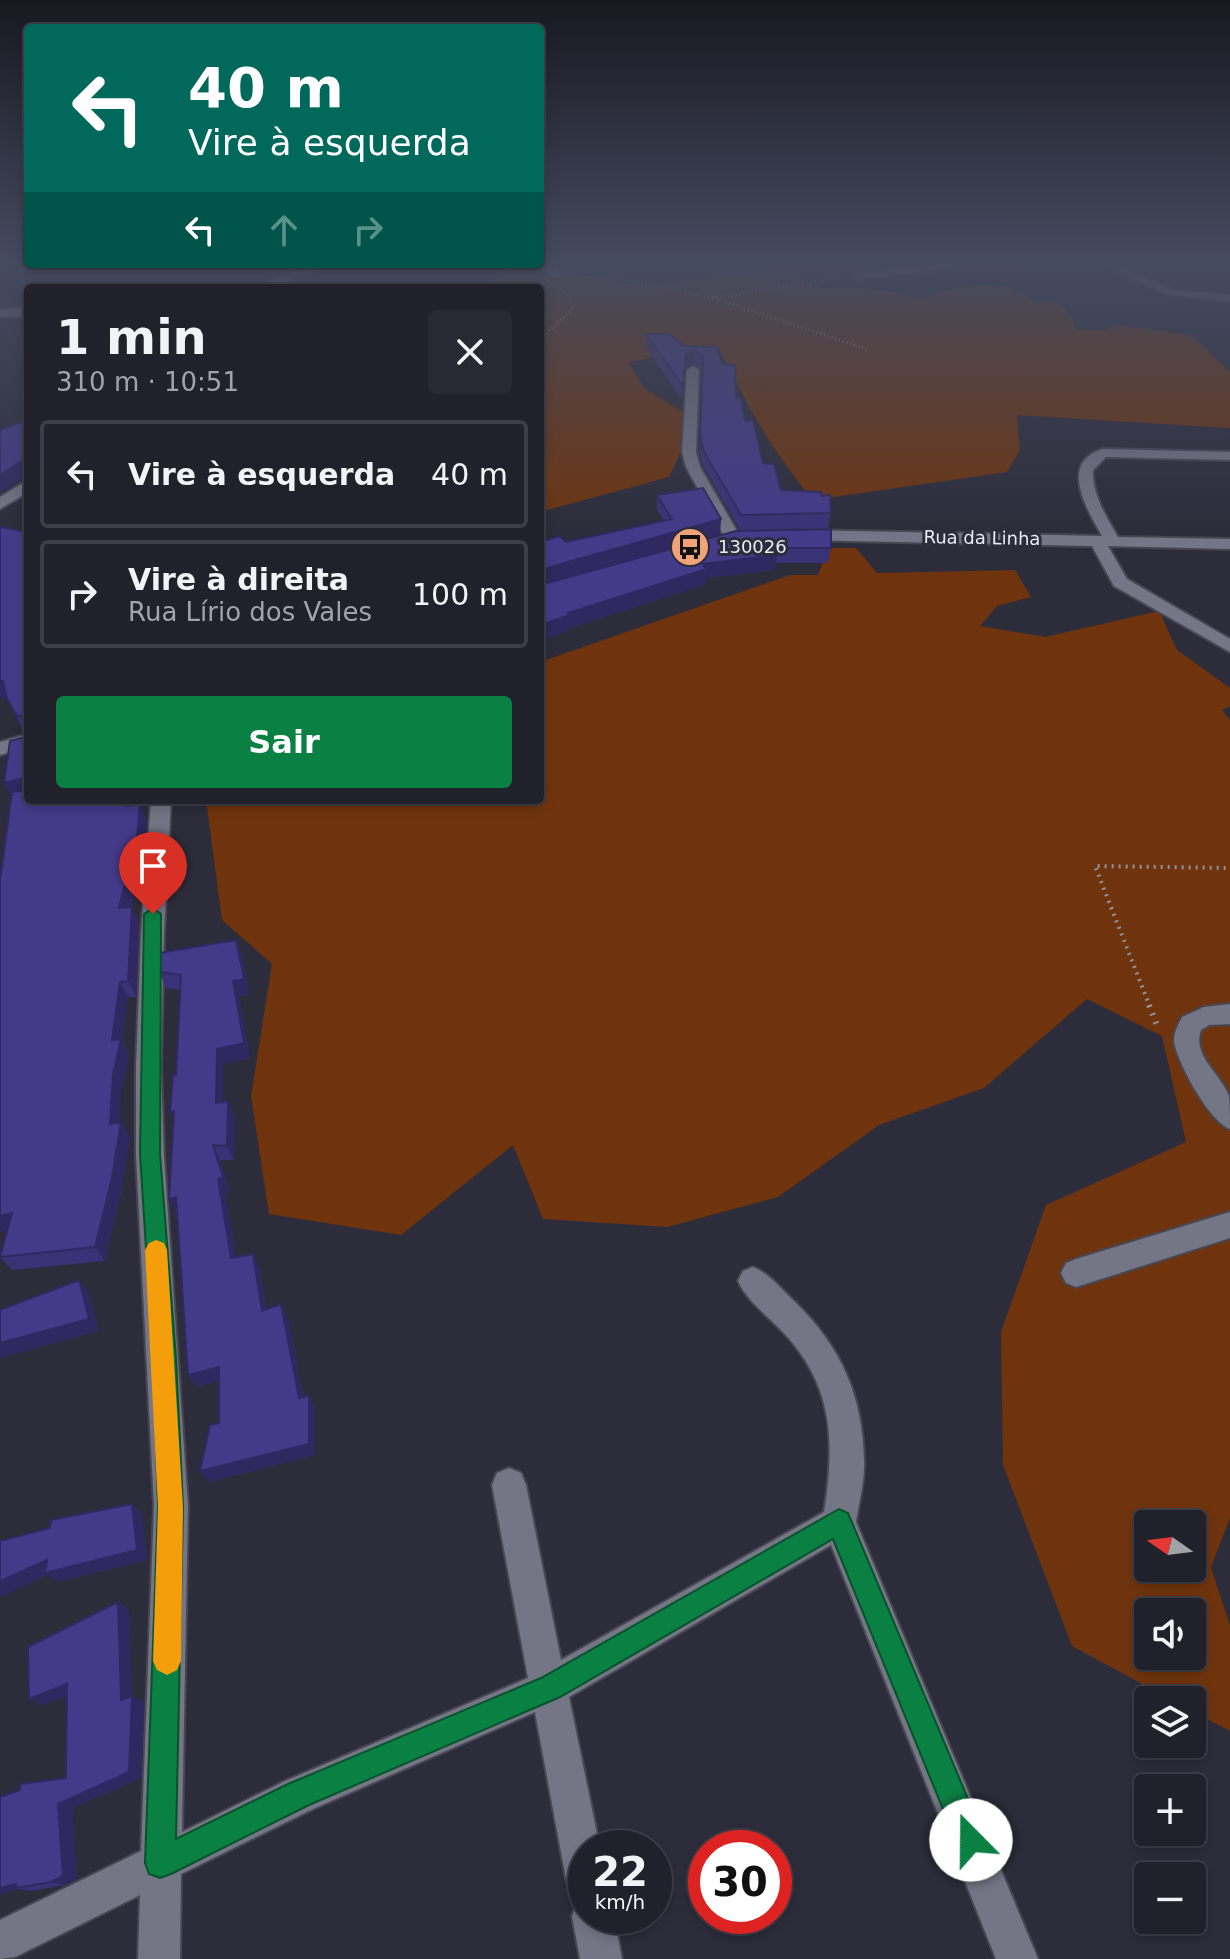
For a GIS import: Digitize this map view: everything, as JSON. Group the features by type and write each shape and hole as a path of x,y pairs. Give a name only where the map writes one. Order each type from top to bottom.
{"street":[{"path":"693,370 689,452 693,467 733,539"},
{"path":"1230,456 1103,453 1091,458 1084,471 1085,487 1120,582 1230,647"},
{"path":"0,504 14,490"},
{"name":"Rua da Linha","path":"789,535 1230,544"},
{"path":"0,748 24,741"},
{"path":"159,1959 171,1507 150,1154 149,1057 151,942 161,804"},
{"path":"1230,1014 1196,1018 1187,1026 1184,1039 1194,1063 1230,1118"},
{"path":"1076,1273 1230,1225"},
{"path":"753,1281 797,1325 828,1365 845,1420 848,1464 839,1522 1017,1959"},
{"path":"509,1485 577,1830"},
{"path":"0,1942 299,1795 550,1687 839,1522"},
{"path":"596,1934 601,1959"}],"path":[{"path":"1162,1036 1095,866 1230,868"}],"shaded area":[{"path":"544,354 657,354 628,362 644,388 696,420 669,477 544,511"},
{"path":"722,354 1211,354 1230,372 1230,428 1017,415 1020,450 1007,472 813,500 786,465"},
{"path":"828,548 856,548 877,573 1015,570 1031,597 997,606 980,626 1045,637 1159,611 1177,650 1230,688 1230,706 1222,710 1230,720 1230,1518 1211,1567 1230,1626 1230,1731 1206,1718 1206,1686 1146,1686 1072,1646 1003,1465 1001,1332 1046,1205 1186,1142 1162,1036 1087,999 984,1088 879,1125 778,1197 667,1227 543,1219 513,1145 401,1235 269,1214 251,1096 272,964 222,920 207,804 544,804 544,661 790,575 818,575"}],"building":[{"path":"661,354 686,354 683,386"},
{"path":"700,354 719,354 722,364 735,365 736,398 741,397 745,421 753,420 763,463 774,464 781,490 830,495 831,513 741,515 704,452 700,437 703,357"},
{"path":"24,421 24,460 0,475 0,430"},
{"path":"703,488 721,519 544,569 544,541 560,536 566,542 672,519 657,495"},
{"path":"0,527 24,531 24,723 7,699 3,681 0,681"},
{"path":"831,529 831,548 774,548 777,555 702,564 707,569 568,613 570,615 544,624 544,584 736,531"},
{"path":"24,737 24,778 4,783 10,741"},
{"path":"24,790 24,804 140,804 136,848 119,908 132,907 128,981 120,982 112,1040 121,1039 113,1075 110,1124 121,1122 112,1178 95,1247 0,1257 12,1213 0,1216 0,881 12,792"},
{"path":"236,940 244,979 233,981 244,1043 217,1049 216,1103 228,1101 227,1146 213,1145 223,1177 218,1179 231,1258 253,1254 262,1311 281,1304 299,1398 309,1395 309,1444 200,1471 210,1425 219,1423 219,1367 188,1375 176,1197 169,1200 174,1111 170,1112 173,1076 176,1075 181,975 159,972 159,953"},
{"path":"79,1280 89,1319 0,1343 0,1310"},
{"path":"132,1504 137,1550 45,1573 47,1560 0,1581 0,1541 50,1528 51,1520"},
{"path":"118,1602 121,1700 132,1696 129,1772 58,1804 63,1876 51,1882 0,1888 0,1797 20,1790 20,1784 66,1778 67,1684 29,1699 28,1647"}],"slow traffic":[{"path":"156,1250 171,1507 167,1661"}],"place":[{"name":"130026","path":"690,547"}],"route":[{"path":"153,914 150,1154 171,1507 160,1863 403,1748 550,1687 839,1522 971,1840"}]}
